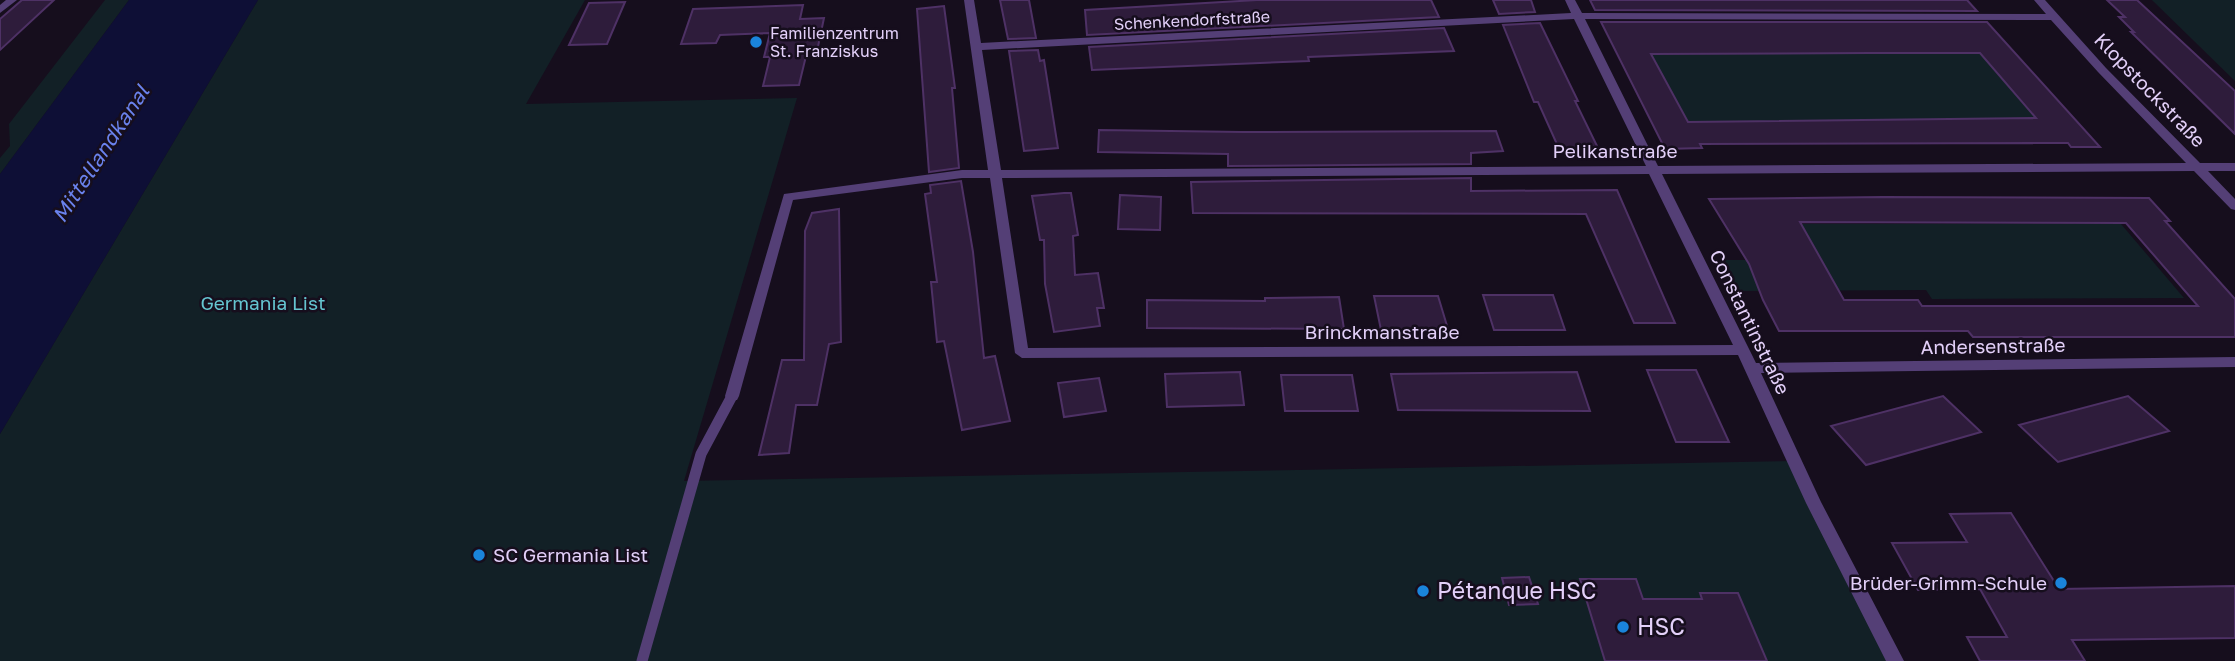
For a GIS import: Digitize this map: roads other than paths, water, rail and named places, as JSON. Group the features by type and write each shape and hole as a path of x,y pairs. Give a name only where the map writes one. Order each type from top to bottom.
{"street":[{"path":"0,10 12,0"},
{"path":"969,0 996,174"},
{"name":"Constantinstraße","path":"1570,0 1814,503 1895,661"},
{"name":"Klopstockstraße","path":"2039,0 2235,206"},
{"name":"Schenkendorfstraße","path":"975,47 1578,16 2054,17"},
{"name":"Pelikanstraße","path":"732,397 788,197 962,174 2235,167"},
{"name":"Brinckmanstraße","path":"996,174 1023,353 1742,350"},
{"name":"Andersenstraße","path":"1751,369 2235,362"}],"lane":[{"path":"642,661 701,454 732,397"}],"water":[{"name":"Mittellandkanal","path":"129,0 258,0 0,434 0,174"}],"place":[{"name":"Familienzentrum St. Franziskus","path":"756,42"},
{"name":"SC Germania List","path":"479,555"},
{"name":"Brüder-Grimm-Schule","path":"2061,583"},
{"name":"Pétanque HSC","path":"1423,591"},
{"name":"HSC","path":"1623,627"}],"park label":[{"name":"Germania List","path":"263,303"}]}
